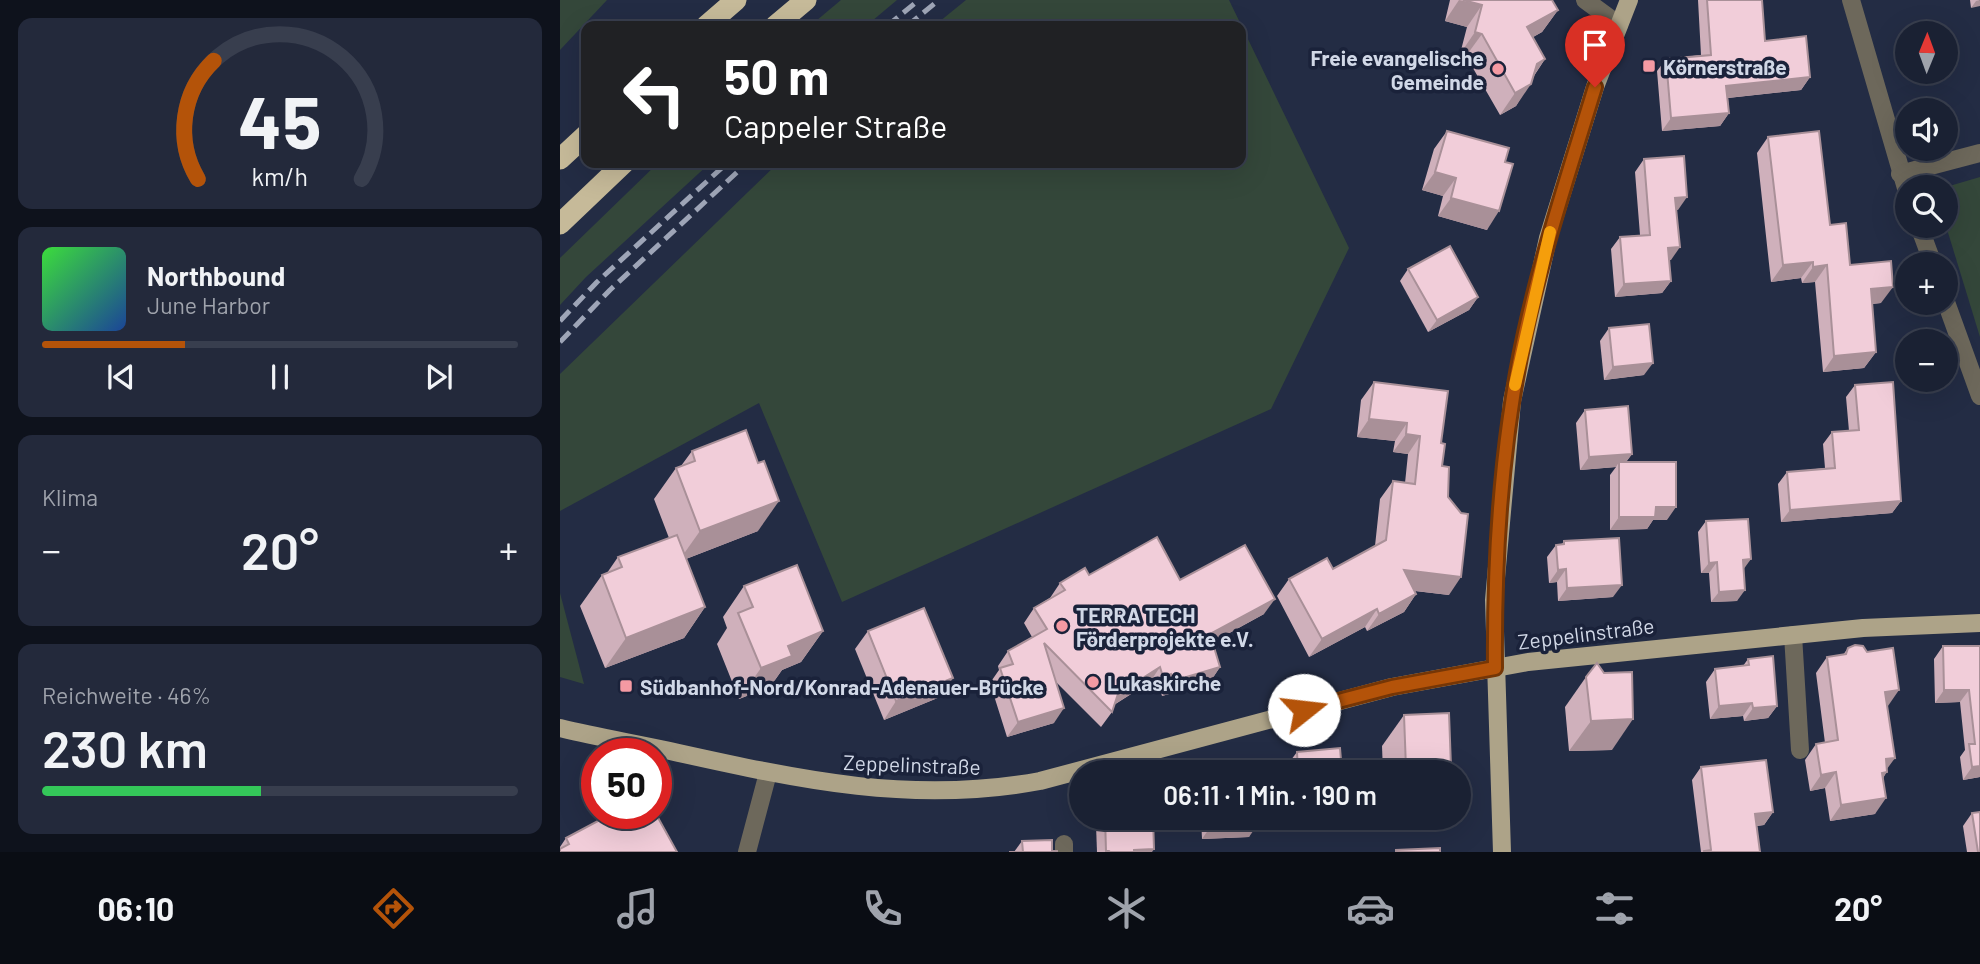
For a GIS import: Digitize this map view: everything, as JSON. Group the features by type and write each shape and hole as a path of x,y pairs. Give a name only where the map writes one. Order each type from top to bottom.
{"highway":[{"path":"712,21 736,0"},
{"path":"781,21 806,0"},
{"path":"560,159 581,140"},
{"path":"560,224 619,168"}],"main road":[{"path":"1502,852 1494,600 1504,471 1525,335 1548,237 1595,87 1629,0"},
{"name":"Zeppelinstraße","path":"560,728 768,773 878,788 952,793 996,789 1077,771 1392,687 1495,668 1793,635 1980,623"}],"street":[{"path":"1585,0 1619,25"},
{"path":"1853,2 1900,174 1980,153"},
{"path":"1951,315 1980,396"},
{"path":"1793,635 1800,750"},
{"path":"747,852 768,773"}],"green space":[{"path":"560,0 607,0 587,21 581,21 581,28 560,50"},
{"path":"841,0 897,0 872,21 816,21"},
{"path":"966,0 1229,0 1239,21 940,21"},
{"path":"1246,35 1349,248 1271,409 842,602 759,403 560,511 560,374 773,168 1246,168"},
{"path":"653,168 705,168 586,277 560,305 560,258"},
{"path":"1980,177 1980,337 1958,265 1958,252 1954,252 1950,238 1958,238 1958,183"},
{"path":"560,593 584,684 560,677"}],"building":[{"path":"1463,0 1552,0 1558,10 1527,27 1545,59 1537,64 1531,84 1515,93 1482,34 1475,32 1482,5"},
{"path":"1707,0 1762,0 1765,41 1806,36 1810,77 1726,86 1729,113 1671,118 1666,59 1711,55"},
{"path":"1447,131 1509,148 1505,162 1513,164 1499,211 1451,198 1456,178 1435,172"},
{"path":"1819,131 1830,225 1846,223 1850,265 1891,261 1893,287 1871,289 1876,352 1834,356 1827,265 1813,267 1813,262 1783,265 1768,137"},
{"path":"1684,156 1687,197 1675,198 1680,247 1668,248 1671,281 1624,284 1620,237 1650,235 1644,159"},
{"path":"1450,246 1478,297 1437,320 1408,269"},
{"path":"1649,324 1653,363 1613,367 1609,328"},
{"path":"1374,382 1448,391 1441,443 1445,444 1442,466 1449,467 1448,497 1461,513 1468,514 1461,577 1404,570 1416,594 1379,614 1377,609 1322,639 1289,579 1327,558 1333,569 1386,540 1393,481 1415,484 1420,436 1406,434 1407,423 1369,419"},
{"path":"1893,382 1901,501 1790,510 1787,472 1835,468 1832,432 1859,430 1855,385"},
{"path":"1628,406 1632,454 1589,457 1585,410"},
{"path":"746,430 758,463 764,461 779,501 700,531 676,468 695,461 692,451"},
{"path":"1619,462 1676,462 1676,507 1656,507 1655,517 1619,517"},
{"path":"1748,519 1751,559 1743,560 1745,590 1719,592 1717,562 1709,563 1706,521"},
{"path":"677,535 705,607 626,638 602,575 622,567 618,557"},
{"path":"1157,537 1180,580 1245,545 1275,599 1210,634 1220,667 1173,681 1171,674 1163,677 1160,667 1118,694 1112,712 1044,643 1064,708 1018,722 1000,668 1013,664 1008,651 1047,629 1034,608 1065,590 1060,583 1085,568 1089,575"},
{"path":"1619,538 1622,585 1567,588 1566,569 1558,570 1556,545 1564,544 1564,541"},
{"path":"797,565 823,631 788,646 792,656 761,668 738,613 753,607 744,586"},
{"path":"924,608 953,678 896,701 868,631"},
{"path":"1863,646 1867,652 1893,648 1899,690 1885,692 1895,758 1886,759 1887,772 1882,773 1886,798 1841,805 1836,772 1821,775 1816,744 1838,740 1827,657 1846,654 1848,648"},
{"path":"1943,646 1980,646 1980,766 1972,767 1969,744 1975,744 1969,690 1944,690"},
{"path":"1773,656 1777,706 1753,708 1752,703 1719,706 1715,669 1749,665 1748,659"},
{"path":"1597,663 1604,673 1632,672 1633,719 1591,721 1586,677"},
{"path":"1449,713 1451,760 1406,760 1404,715"},
{"path":"1340,748 1341,760 1297,760 1297,752"},
{"path":"1766,760 1773,812 1755,814 1760,852 1704,852 1711,850 1701,767"},
{"path":"1980,812 1980,852 1978,852 1972,813"},
{"path":"583,829 664,829 677,852 560,852 560,849 569,844 566,838"},
{"path":"1105,830 1153,830 1154,849 1134,852 1106,851"},
{"path":"1052,840 1052,851 1057,851 1057,852 1023,852 1022,841"},
{"path":"1440,848 1440,852 1396,852 1396,850"}],"railway":[{"path":"893,21 919,0"},
{"path":"913,21 939,0"},
{"path":"560,321 597,282 722,168"},
{"path":"560,342 610,290 742,168"}],"slow traffic":[{"path":"1515,385 1550,232"}],"place":[{"name":"Körnerstraße","path":"1649,66"},
{"name":"Freie evangelische Gemeinde","path":"1498,69"},
{"name":"TERRA TECH Förderprojekte e.V.","path":"1062,626"},
{"name":"Lukaskirche","path":"1093,682"},
{"name":"Südbanhof-Nord/Konrad-Adenauer-Brücke","path":"626,686"}],"route":[{"path":"1304,710 1392,687 1495,668 1494,600 1512,401 1548,237 1595,87"}]}
